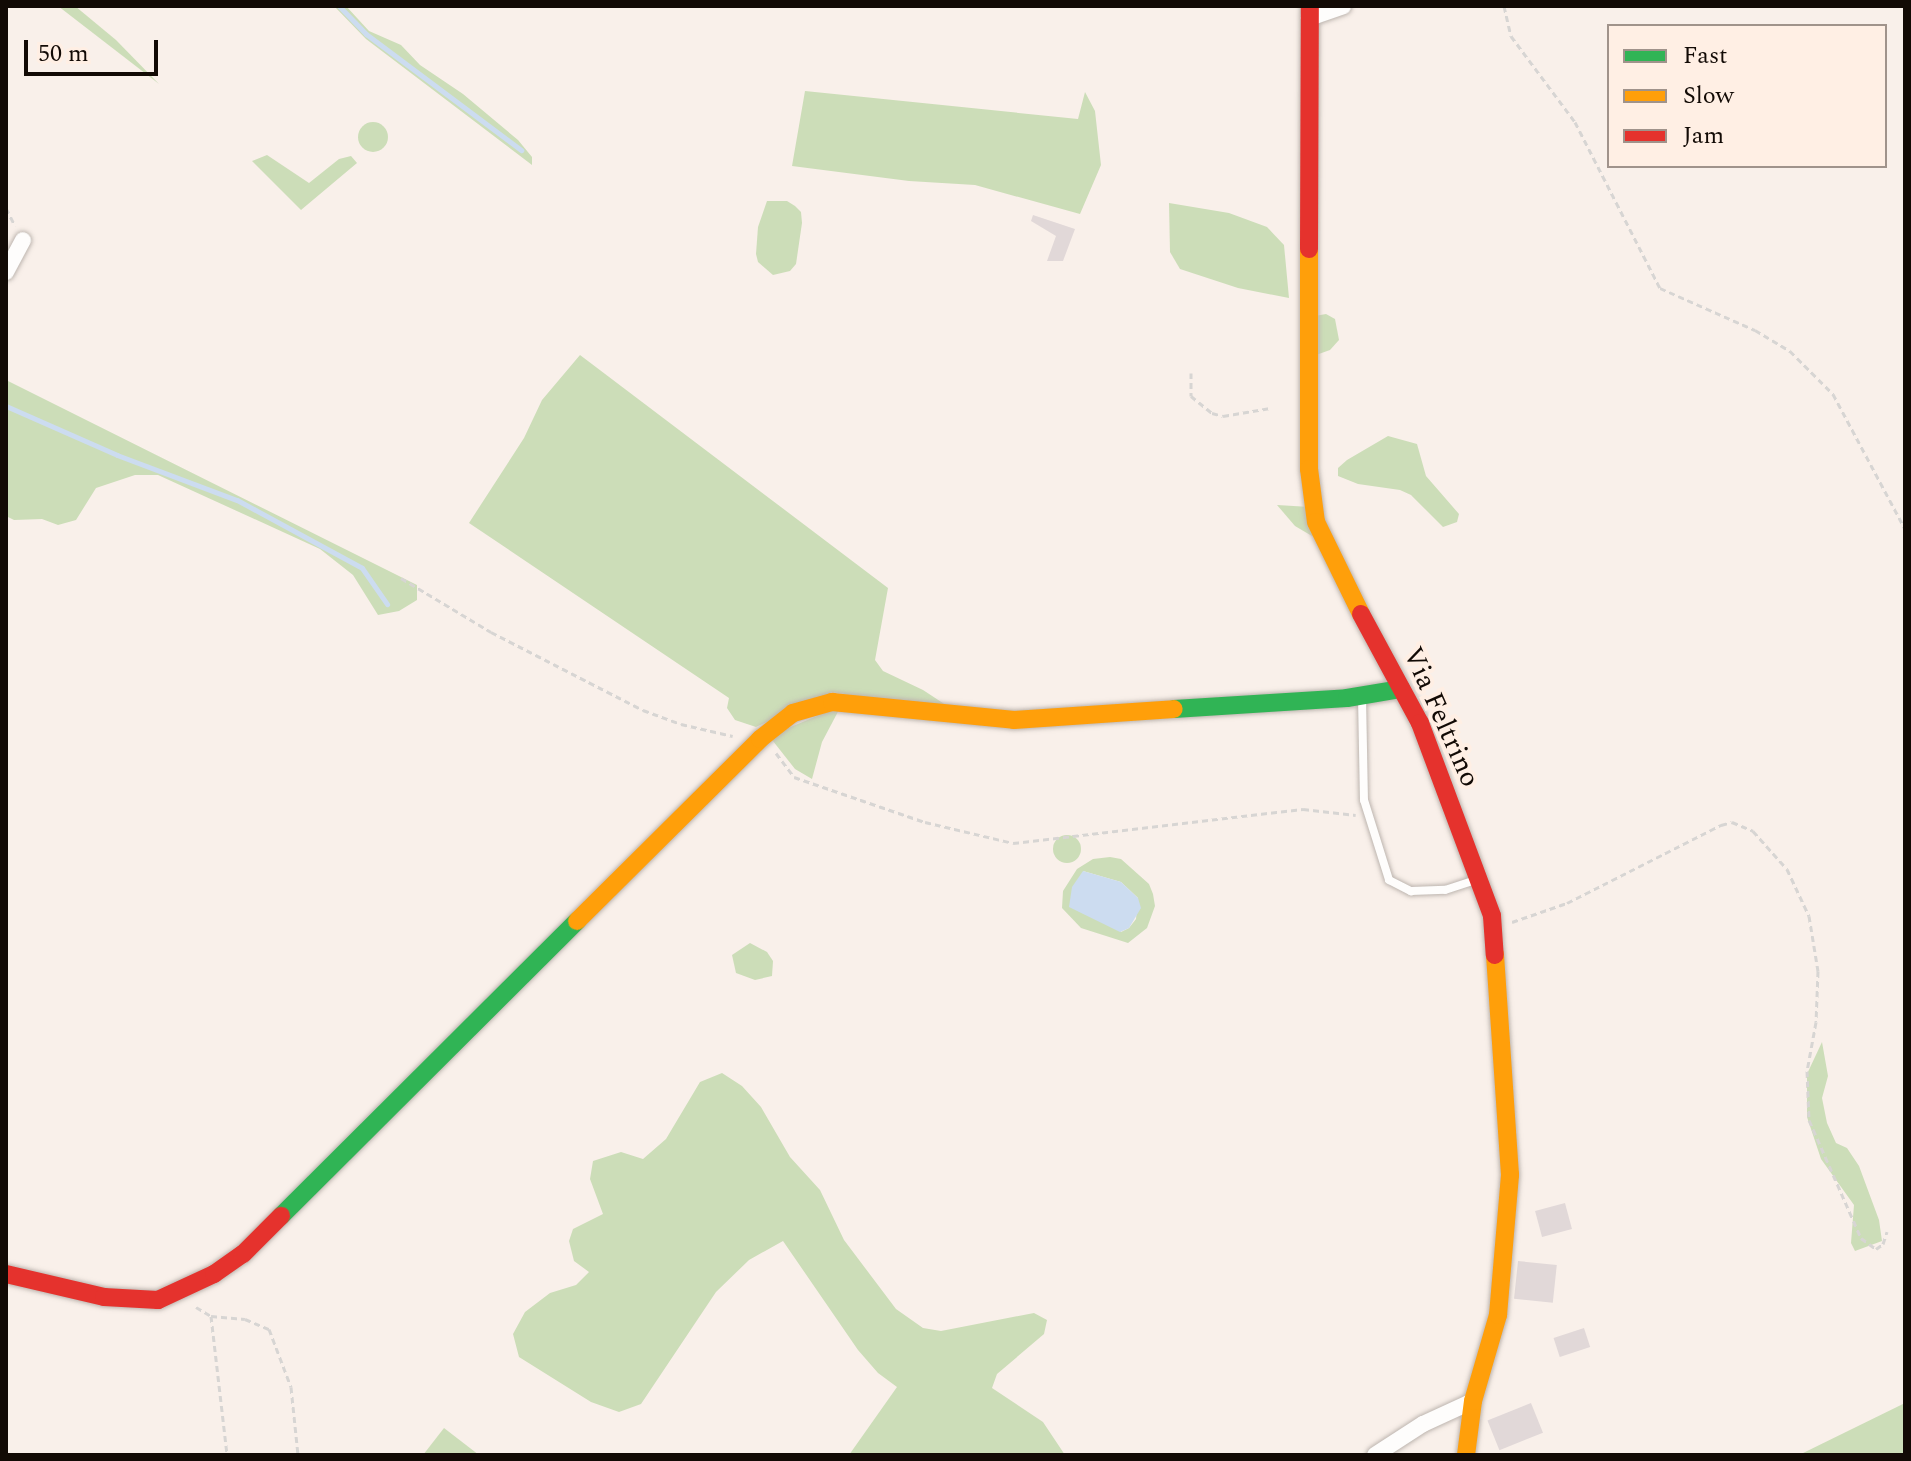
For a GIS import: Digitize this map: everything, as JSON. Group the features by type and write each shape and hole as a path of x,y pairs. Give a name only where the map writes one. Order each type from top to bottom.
{"street":[{"path":"1310,12 1343,6"},
{"name":"Via Feltrino","path":"1310,12 1309,469 1316,522 1337,569 1420,723 1492,916 1510,1175 1498,1315 1473,1401 1466,1455"},
{"path":"6,272 23,240"},
{"path":"6,1274 104,1297 158,1300 214,1274 243,1254 760,739 793,713 832,702 1014,720 1362,696 1401,689"},
{"path":"1375,1455 1423,1424 1473,1401"}],"lane":[{"path":"1362,696 1364,800 1389,880 1411,891 1445,890 1479,880"}],"path":[{"path":"1504,6 1511,36 1575,122 1660,288 1755,330 1790,351 1833,394 1905,529"},
{"path":"1191,373 1191,396 1212,413 1223,416 1270,408"},
{"path":"401,578 491,632 643,710 681,724 760,739 773,749 794,777 925,822 1013,843 1303,809 1371,816"},
{"path":"1493,929 1567,903 1721,825 1732,822 1753,831 1787,869 1809,916 1818,971 1816,1022 1807,1071 1809,1120 1861,1238 1876,1249 1883,1244 1887,1232"},
{"path":"176,1293 211,1316 245,1319 269,1329 291,1387 298,1455"},
{"path":"211,1316 227,1455"}],"green space":[{"path":"58,6 75,6 116,40 159,84"},
{"path":"334,6 346,6 369,31 401,45 420,65 463,94 518,140 532,157 532,165 366,39"},
{"path":"805,91 1078,119 1085,92 1095,111 1101,165 1080,214 975,185 909,181 792,166"},
{"path":"373,122 384,126 388,137 384,148 373,152 362,148 358,137 362,126"},
{"path":"267,155 309,183 339,159 351,156 357,163 301,210 252,161"},
{"path":"767,201 787,201 795,206 801,212 802,223 796,264 790,271 773,275 758,262 756,254 758,227"},
{"path":"1169,203 1229,213 1267,227 1284,245 1289,298 1238,288 1180,269 1170,252"},
{"path":"1326,314 1335,319 1339,340 1330,350 1316,355 1315,316"},
{"path":"580,355 888,588 875,660 883,671 923,690 955,711 832,692 756,727 735,720 727,708 729,698 469,523 524,438 542,400"},
{"path":"6,380 417,585 417,600 399,611 378,615 353,575 320,549 158,475 135,475 96,488 76,520 58,525 42,519 14,520 6,516"},
{"path":"1388,436 1417,444 1426,476 1459,514 1457,522 1443,527 1411,495 1400,490 1358,484 1338,476 1338,468 1347,460"},
{"path":"1277,505 1310,507 1317,539 1295,526"},
{"path":"841,706 822,742 812,779 795,769 769,736"},
{"path":"1067,835 1077,839 1081,849 1077,859 1067,863 1057,859 1053,849 1057,839"},
{"path":"1093,859 1121,859 1149,884 1155,906 1147,928 1128,943 1081,928 1062,908 1063,891 1077,869","holes":["1083,871 1121,882 1138,898 1136,919 1121,932"]},
{"path":"750,943 767,952 773,961 772,976 755,980 736,973 732,955"},
{"path":"1822,1042 1828,1076 1822,1098 1827,1123 1836,1143 1847,1148 1859,1166 1879,1220 1882,1241 1855,1251 1851,1243 1854,1205 1821,1159 1807,1117 1807,1074"},
{"path":"722,1073 742,1086 761,1107 790,1157 820,1190 844,1240 896,1309 923,1328 941,1331 1034,1313 1047,1320 1044,1334 997,1374 992,1388 1043,1422 1065,1455 849,1455 897,1387 878,1373 858,1350 783,1241 749,1260 716,1292 641,1404 619,1412 591,1402 519,1357 513,1334 525,1312 550,1293 576,1285 589,1272 574,1261 569,1241 573,1229 603,1214 590,1179 593,1161 621,1152 643,1159 666,1139 700,1082"},
{"path":"1905,1403 1905,1455 1799,1455"},
{"path":"444,1428 479,1455 423,1455"}],"water":[{"path":"1083,871 1121,882 1138,898 1141,908 1129,928 1120,932 1069,907 1072,887"}],"building":[{"path":"1033,215 1075,229 1063,261 1047,261 1056,236 1031,221"},
{"path":"1565,1203 1572,1229 1542,1237 1535,1211"},
{"path":"1518,1261 1557,1265 1553,1303 1514,1299"},
{"path":"1584,1328 1590,1347 1560,1357 1554,1338"},
{"path":"1531,1403 1543,1433 1499,1450 1487,1421"}],"waterway":[{"path":"339,6 366,34 521,150"},
{"path":"6,406 117,455 237,500 362,568 387,604"}],"traffic: fast":[{"path":"1174,709 1347,698 1401,689"},
{"path":"281,1216 577,921"}],"traffic: slow":[{"path":"1309,249 1309,469 1316,522 1361,614"},
{"path":"577,921 760,739 793,713 832,702 1014,720 1174,709"},
{"path":"1466,1455 1473,1401 1498,1315 1510,1175 1495,955"}],"traffic: jam":[{"path":"1309,249 1310,6"},
{"path":"1361,614 1420,723 1492,916 1495,955"},
{"path":"6,1274 104,1297 158,1300 214,1274 243,1254 281,1216"}]}
